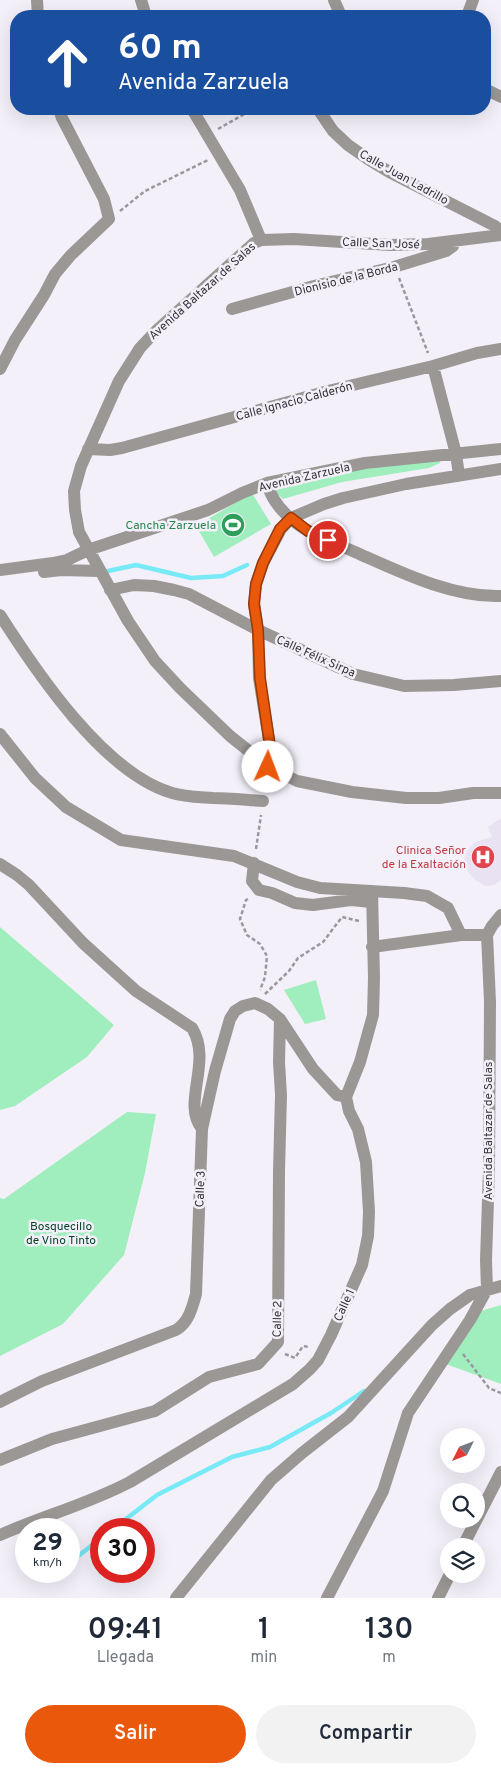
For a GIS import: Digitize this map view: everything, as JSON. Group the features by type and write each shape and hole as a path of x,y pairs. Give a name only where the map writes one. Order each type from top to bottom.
{"street":[{"path":"0,369 15,340 55,274 108,219 104,199 61,115"},
{"name":"Avenida Baltazar de Salas","path":"196,115 240,190 261,240 239,255 156,331 140,348 119,381 81,466 74,491 79,532 110,590 141,642 155,661 213,720 268,767 296,781 352,792 406,798 439,798 474,793 501,793"},
{"name":"Calle Juan Ladrillo","path":"322,115 334,131 348,145 368,159 391,173 496,226 501,231"},
{"name":"Calle San José","path":"261,240 294,239 428,244 501,235"},
{"name":"Dionisio de la Borda","path":"232,309 314,286 394,267 446,251 453,246 454,242"},
{"name":"Calle Ignacio Calderón","path":"88,449 110,450 122,448 328,391 477,353 501,349"},
{"path":"432,366 456,454 459,474"},
{"name":"Avenida Zarzuela","path":"0,570 67,560 88,550 208,510 266,483 365,462 501,449"},
{"path":"268,767 270,746 260,678 258,630 254,604 256,584 263,563 280,529 291,518 324,504 362,493 459,474 501,468"},
{"path":"266,483 275,501 291,518 308,531 409,575 474,594 501,596"},
{"path":"0,579 60,570 99,571"},
{"name":"Calle Félix Sirpa","path":"110,590 134,585 154,586 189,594 258,630 352,674 404,686 454,685 501,681"},
{"path":"0,615 51,688 82,727 106,753 130,772 157,788 174,794 263,801"},
{"path":"0,734 35,778 66,807 121,840 234,856 297,882 372,897"},
{"path":"254,863 252,880 259,890 272,893 295,903 313,904 404,893 427,896 448,908 461,935"},
{"path":"0,864 17,874 29,885 84,943 136,991 192,1028 197,1036 200,1047 195,1118 202,1129"},
{"path":"255,1003 268,1009 280,1019 313,1069 337,1094 346,1097 360,1062 373,1016 372,897"},
{"path":"372,947 461,935 487,935 501,915"},
{"name":"Avenida Baltazar de Salas","path":"487,935 490,1002 487,1290"},
{"name":"Calle 3","path":"0,1402 42,1381 184,1326 191,1312 196,1294 202,1129 215,1070 230,1020 235,1011 255,1003"},
{"name":"Calle 2","path":"0,1460 52,1439 155,1411 210,1377 258,1364 278,1342 280,1019"},
{"name":"Calle 1","path":"0,1534 67,1510 130,1482 293,1384 310,1369 331,1335 362,1265 368,1236 369,1212 366,1162 358,1129 349,1111 346,1097"},
{"path":"176,1598 271,1480 348,1417 432,1325 470,1295 501,1286"},
{"path":"327,1598 383,1491 408,1413 487,1290"},
{"path":"467,1538 501,1472"},
{"path":"438,1598 446,1583"}],"path":[{"path":"208,134 242,115"},
{"path":"108,219 146,191 218,155"},
{"path":"394,267 411,305 432,366"},
{"path":"254,863 263,801"},
{"path":"255,1003 265,977 267,956 260,944 247,935 240,919 246,900 259,890"},
{"path":"255,1003 290,971 298,958 323,942 342,917 372,924"},
{"path":"454,1342 489,1388 501,1393"},
{"path":"273,1347 295,1358 303,1346 322,1351"}],"shaded area":[{"name":"Clinica Señor de la Exaltación","path":"500,819 501,880 494,885 486,886 475,880 468,872 464,863 466,852 475,842 492,837 488,827"}],"green space":[{"path":"440,457 440,463 429,468 342,482 283,499 276,493 276,485 283,482"},
{"name":"Cancha Zarzuela","path":"252,493 271,524 214,557 196,526"},
{"path":"0,927 114,1025 87,1057 15,1106 0,1110"},
{"path":"316,980 326,1019 305,1024 284,990"},
{"name":"Bosquecillo de Vino Tinto","path":"127,1112 156,1114 145,1173 124,1255 63,1324 0,1356 0,1198 4,1199"},
{"path":"501,1305 501,1384 440,1362 467,1315"}],"waterway":[{"path":"108,571 136,565 191,578 223,576 247,565"},
{"path":"127,1518 157,1495 232,1457 270,1447 331,1413 364,1391"},
{"path":"80,1555 90,1547"}],"place":[{"name":"Cancha Zarzuela","path":"233,525"},
{"name":"Clinica Señor de la Exaltación","path":"483,857"}],"route":[{"path":"268,767 270,746 260,678 258,630 254,604 256,584 263,563 280,529 291,518 308,531 328,540"}]}
